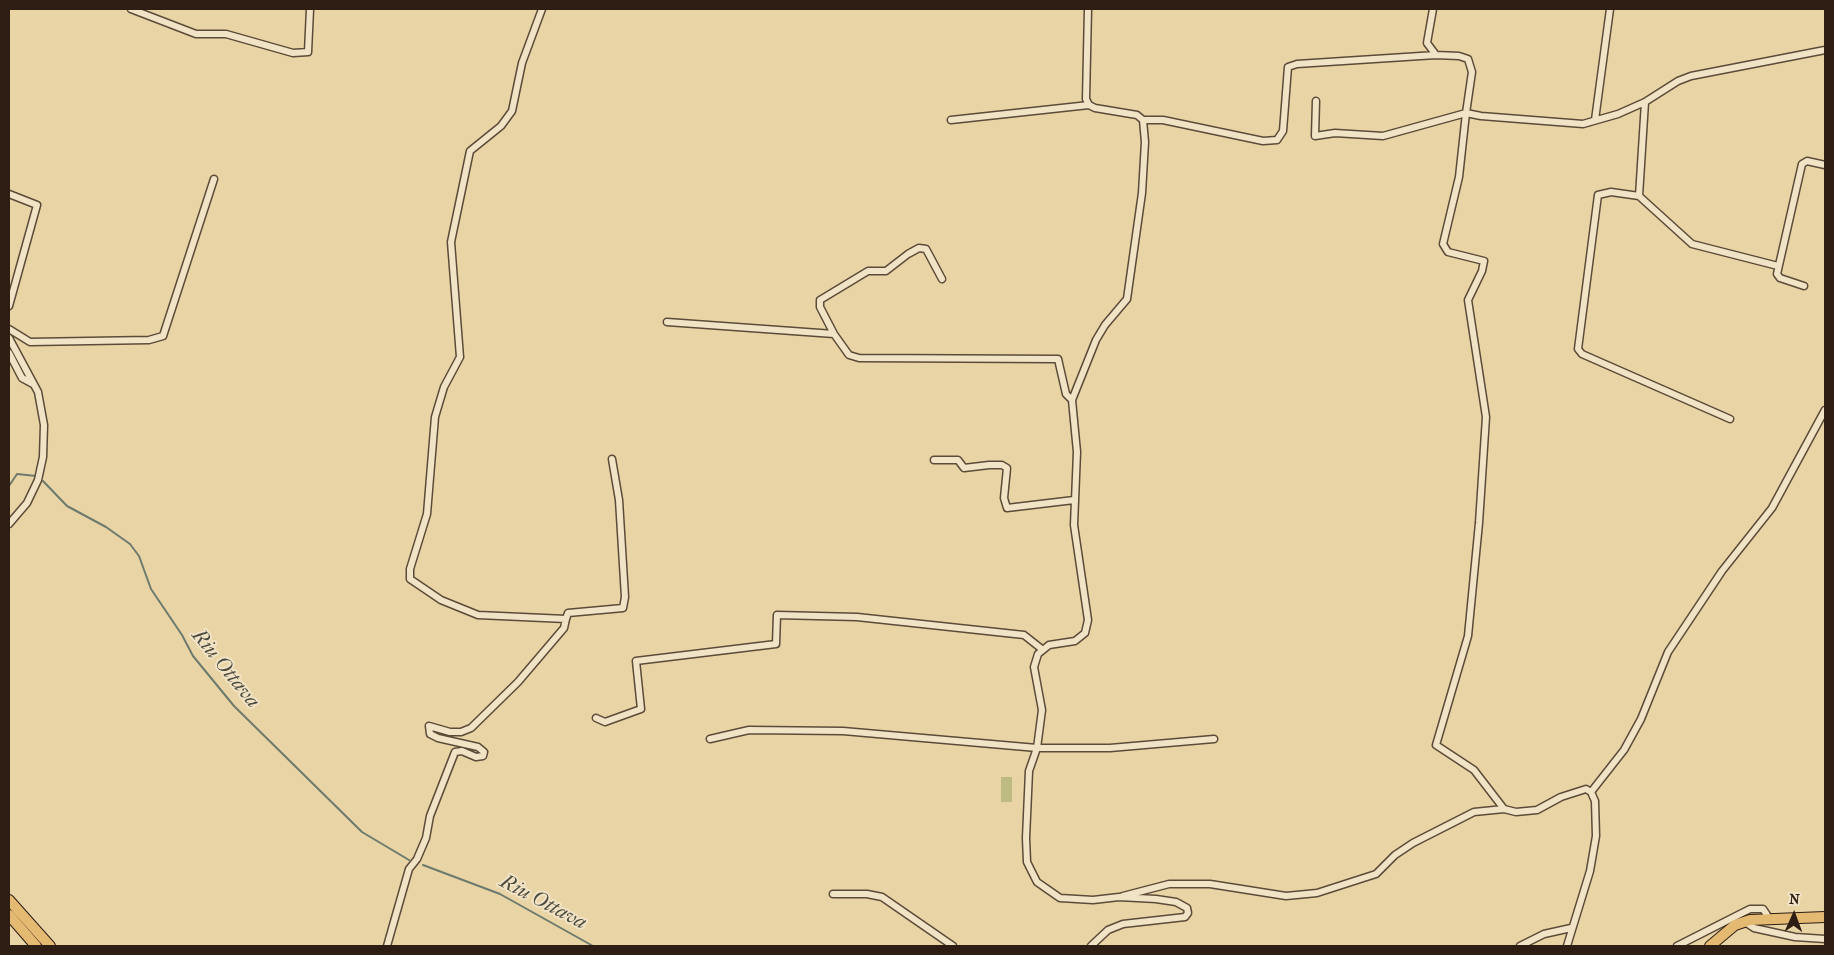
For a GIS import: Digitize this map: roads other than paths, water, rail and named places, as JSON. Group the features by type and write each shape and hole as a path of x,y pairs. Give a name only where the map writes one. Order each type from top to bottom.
{"main road":[{"path":"9,900 50,946"},
{"path":"9,915 36,946"},
{"path":"1710,946 1735,925 1744,922 1769,918 1825,917"}],"street":[{"path":"131,9 196,34 226,34 293,53 308,52 310,9"},
{"path":"542,9 522,63 512,110 501,126 470,150 451,242 460,357 444,387 435,417 428,514 410,569 410,579 441,600 478,615 566,619"},
{"path":"1088,9 1085,81 1086,99 1089,104"},
{"path":"1433,9 1427,43 1436,55"},
{"path":"1595,120 1610,9"},
{"path":"1316,101 1315,136 1335,133 1383,136 1466,112 1482,116 1583,124 1618,114 1645,102 1678,81 1691,76 1825,50"},
{"path":"951,120 1089,104 1137,115 1143,120 1162,120 1263,141 1277,140 1283,131 1288,67 1297,64 1436,55 1458,56 1468,59 1472,72 1459,177 1443,244 1448,252 1484,261 1482,270 1468,300 1486,417 1479,524 1468,636 1436,745 1474,770 1504,809"},
{"path":"1639,196 1645,102"},
{"path":"1143,120 1145,142 1142,193 1127,299 1105,325 1096,340 1072,400 1077,452 1074,525 1088,620 1085,633 1075,641 1049,645 1038,654 1034,667 1042,710 1037,748 1030,770 1026,838 1027,862 1037,882 1060,898 1093,900 1119,897 1169,884 1210,884 1286,896 1317,893 1376,874 1395,856 1413,843 1474,812 1504,809 1516,812 1537,810 1578,791 1586,790 1591,792 1595,801 1596,836 1590,871 1567,946"},
{"path":"1804,286 1780,278 1777,274 1778,266 1802,164 1807,161 1825,165"},
{"path":"9,329 30,342 149,340 163,336 214,179"},
{"path":"1730,419 1582,354 1578,349 1598,196 1612,192 1639,196 1692,244 1778,266"},
{"path":"9,194 36,205 9,306"},
{"path":"942,279 926,249 919,248 886,271 868,271 820,300 820,307 834,334 849,355 859,358 1058,359 1066,394 1072,400"},
{"path":"667,322 834,334"},
{"path":"9,338 38,392 44,425 43,457 38,480 27,503 9,524"},
{"path":"9,353 22,378 34,384"},
{"path":"1591,792 1624,750 1641,719 1668,652 1722,571 1772,508 1825,410"},
{"path":"387,946 409,869 417,859 426,838 430,816 455,752 462,751 476,757 483,756 484,752 478,747 438,738 430,734 429,726 450,732 471,728 518,682 564,628 568,613 623,608 626,598 619,500 612,459"},
{"path":"934,460 958,460 964,468 1002,464 1007,468 1004,498 1007,508 1074,500"},
{"path":"596,718 605,722 641,709 636,662 776,644 777,615 854,617 1024,635 1043,650"},
{"path":"710,739 749,730 843,731 1037,748 1113,748 1214,739"},
{"path":"833,894 867,894 882,897 953,946"},
{"path":"1092,946 1108,930 1123,924 1185,917 1188,913 1187,908 1176,902 1119,897"},
{"path":"1678,946 1750,909 1763,909 1769,918"},
{"path":"1744,922 1754,928 1795,937 1825,939"},
{"path":"1520,946 1544,934 1571,928"}],"waterway":[{"name":"Riu Ottava","path":"9,486 17,474 36,476"},
{"name":"Riu Ottava","path":"43,481 67,506 106,527 130,544 139,556 151,589 182,635 193,656 234,706 362,832 409,860"},
{"name":"Riu Ottava","path":"423,865 500,894 593,946"}]}
